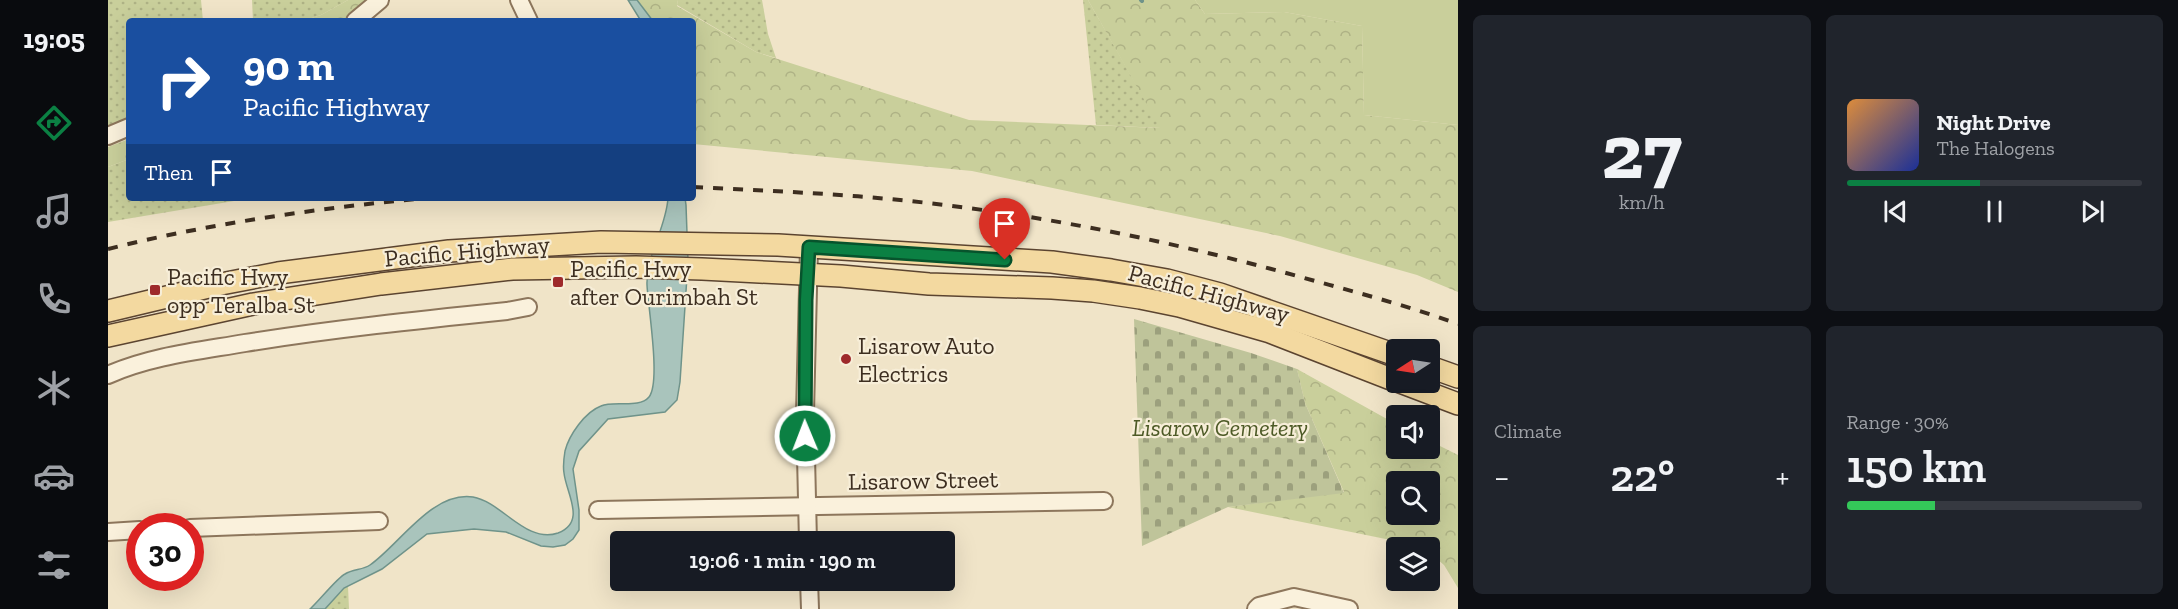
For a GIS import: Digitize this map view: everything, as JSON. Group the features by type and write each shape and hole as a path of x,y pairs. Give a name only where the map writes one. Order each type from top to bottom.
{"main road":[{"name":"Pacific Highway","path":"108,311 221,284 393,257 485,248 601,242 703,243 1052,262 1167,280 1242,301 1386,351"},
{"name":"Pacific Highway","path":"108,336 254,304 381,284 512,269 636,267 702,269 808,274 929,284 1052,288 1140,298 1179,306 1270,332 1386,377"},
{"path":"1440,371 1458,377"},
{"name":"Pacific Highway","path":"1427,393 1458,405"}],"street":[{"path":"359,18 380,0"},
{"path":"519,0 528,18"},
{"path":"108,136 126,128"},
{"path":"808,531 805,413 809,247"},
{"path":"108,375 184,353 325,330 528,307"},
{"name":"Lisarow Street","path":"598,510 1104,501"},
{"path":"204,527 379,521"},
{"path":"108,532 126,531"},
{"path":"809,591 810,609"},
{"path":"1256,609 1259,606 1294,597 1349,609"}],"green space":[{"path":"108,0 201,0 203,18 126,18 126,120 108,127"},
{"path":"252,0 348,0 312,18 253,18"},
{"path":"348,0 371,0 349,18 312,18"},
{"path":"637,0 678,0 677,6 756,52 969,120 1160,128 1088,0 1195,0 1205,14 1284,12 1362,26 1364,115 1458,125 1458,292 1417,275 1280,236 972,171 696,144 696,18 651,18"},
{"path":"678,0 762,0 768,34 776,58 756,52 677,5"},
{"path":"1083,0 1088,0 1161,128 1096,125"},
{"path":"1195,0 1458,0 1458,125 1364,115 1362,26 1284,12 1205,14"},
{"path":"126,140 126,160 108,167 108,147"},
{"path":"126,160 126,201 234,201 108,222 108,167"},
{"name":"Lisarow Cemetery","path":"1134,319 1251,353 1297,369 1305,403 1344,493 1228,507 1142,546"},
{"path":"1297,369 1386,418 1386,459 1440,459 1440,446 1458,455 1458,588 1440,562 1440,537 1386,537 1386,539 1228,507 1344,492 1305,403"},
{"path":"348,586 349,609 325,609 344,588"}],"water":[{"path":"628,0 637,0 651,18 639,18"},
{"path":"667,201 685,201 688,261 677,400 665,412 608,419 579,451 573,469 579,510 579,530 573,539 565,545 553,547 541,546 506,532 474,529 427,534 382,569 344,588 325,609 310,609 342,576 370,565 430,510 458,497 484,500 535,533 546,535 558,533 567,528 571,522 573,506 564,473 564,462 565,451 574,431 595,409 606,404 633,404 645,401 652,389 654,361 647,285 650,263"}],"railway":[{"path":"696,187 899,200 1026,216 1171,244 1387,301 1458,324"},
{"path":"108,249 187,231 266,218 399,201"}],"place":[{"name":"Pacific Hwy after Ourimbah St","path":"558,282"},
{"name":"Pacific Hwy opp Teralba St","path":"155,290"},
{"name":"Lisarow Auto Electrics","path":"846,359"}],"route":[{"path":"805,436 806,300 809,247 1005,260"}]}
